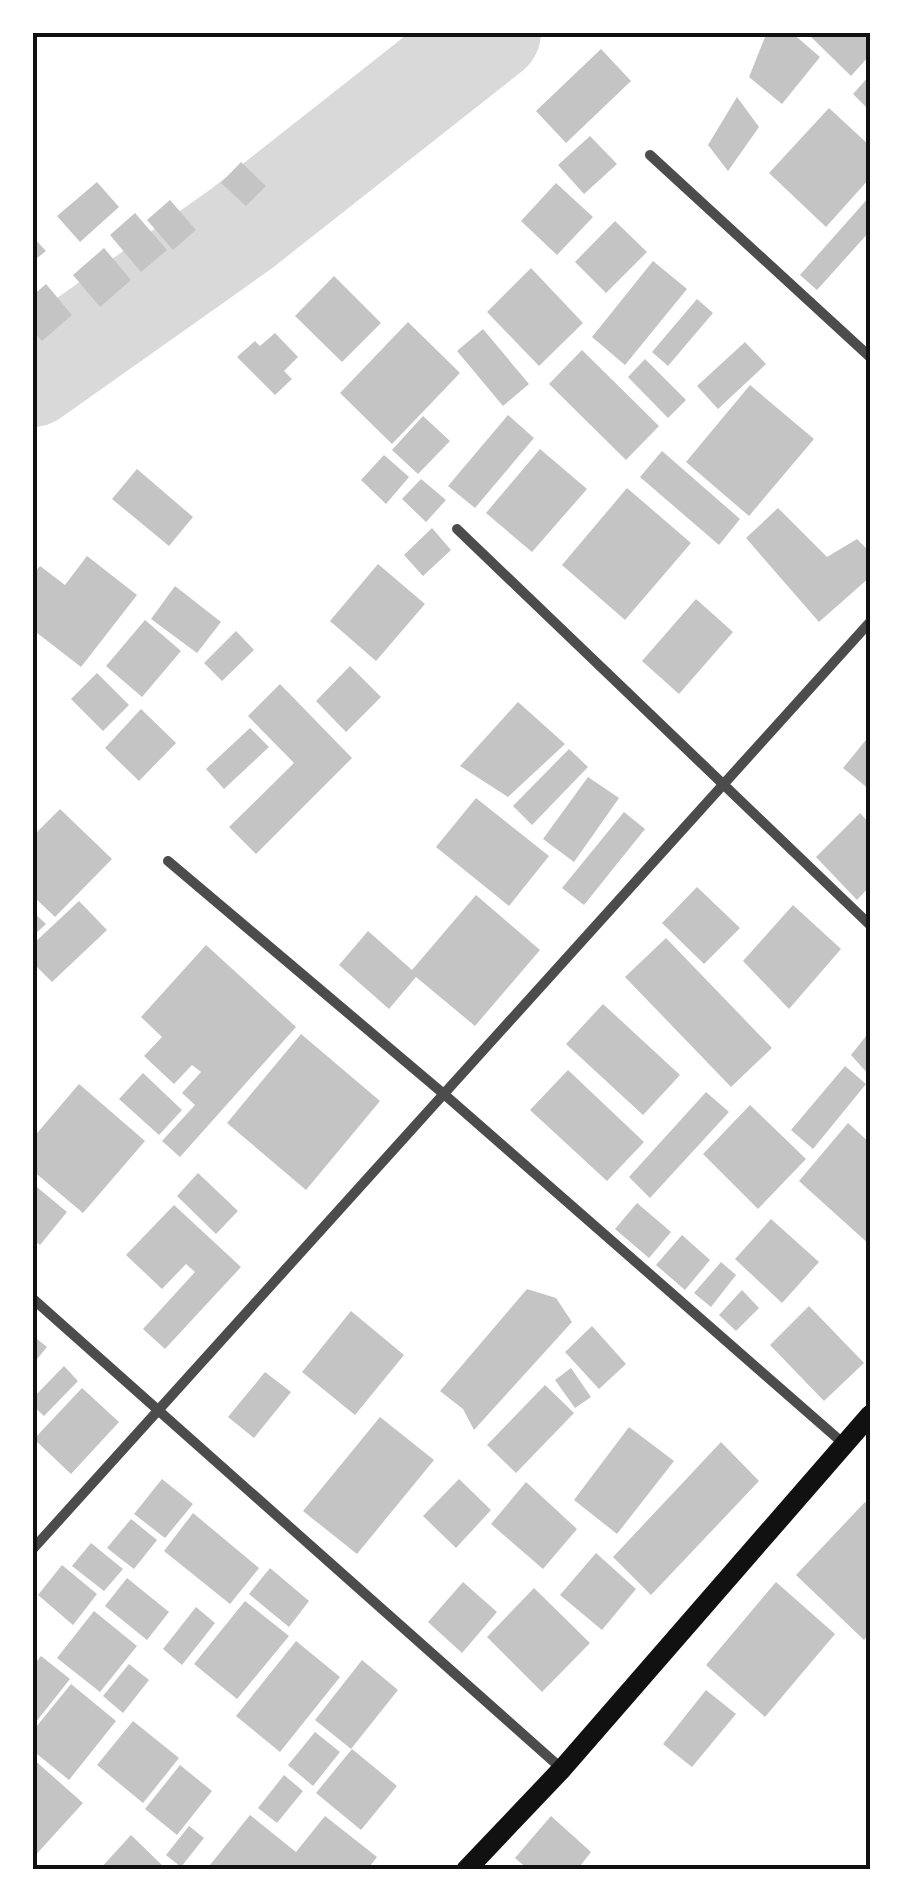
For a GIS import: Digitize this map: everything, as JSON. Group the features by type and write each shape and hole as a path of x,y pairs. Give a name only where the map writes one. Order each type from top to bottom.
{"main road":[{"path":"466,1870 562,1769 870,1415"}],"street":[{"path":"650,155 870,358"},
{"path":"457,529 870,925"},
{"path":"32,1550 870,622"},
{"path":"168,861 445,1095 844,1445"},
{"path":"32,1298 562,1769"}],"building":[{"path":"767,32 791,32 820,57 782,104 749,77"},
{"path":"806,32 870,32 870,55 851,76"},
{"path":"601,49 631,81 566,143 536,111"},
{"path":"870,75 870,111 853,94"},
{"path":"737,97 759,127 728,171 708,145"},
{"path":"829,108 870,146 870,178 826,227 769,173"},
{"path":"590,136 617,164 584,194 558,165"},
{"path":"241,162 266,186 246,206 221,183"},
{"path":"97,182 119,207 80,242 57,216"},
{"path":"556,183 593,217 557,255 521,221"},
{"path":"870,196 870,231 817,290 800,275"},
{"path":"170,200 196,230 173,250 147,220"},
{"path":"135,213 167,250 141,272 110,235"},
{"path":"615,221 647,252 606,293 575,262"},
{"path":"32,236 46,251 32,262"},
{"path":"104,248 131,280 100,307 73,275"},
{"path":"653,261 687,289 625,365 592,337"},
{"path":"531,268 583,323 539,366 487,312"},
{"path":"334,276 381,323 342,362 295,316"},
{"path":"46,284 72,315 42,341 32,330 32,296"},
{"path":"697,299 713,313 668,366 652,352"},
{"path":"408,322 460,373 392,444 340,393"},
{"path":"483,329 529,384 503,406 457,351"},
{"path":"275,333 298,357 284,371 292,379 275,395 237,357 255,341 260,346"},
{"path":"745,342 766,364 718,409 697,386"},
{"path":"582,350 659,426 626,460 549,384"},
{"path":"645,359 686,400 668,418 628,377"},
{"path":"750,385 814,439 749,516 686,462"},
{"path":"508,415 534,438 475,508 448,486"},
{"path":"423,416 450,441 418,474 392,450"},
{"path":"540,449 587,489 532,552 486,513"},
{"path":"662,451 740,519 719,545 640,477"},
{"path":"384,455 409,477 386,504 361,480"},
{"path":"137,469 193,517 169,546 112,499"},
{"path":"421,479 446,500 426,522 402,499"},
{"path":"627,488 691,543 625,620 562,565"},
{"path":"778,508 827,557 857,539 870,552 870,577 819,622 746,538"},
{"path":"432,528 451,550 423,576 404,555"},
{"path":"87,556 137,595 81,667 32,629 32,576 40,566 65,585"},
{"path":"378,564 425,604 376,661 330,621"},
{"path":"175,586 221,622 197,653 151,619"},
{"path":"696,599 733,632 679,694 642,661"},
{"path":"145,620 181,651 142,697 106,666"},
{"path":"236,631 254,650 222,681 204,663"},
{"path":"350,666 381,697 346,732 316,701"},
{"path":"97,673 129,705 103,731 71,699"},
{"path":"280,684 352,758 256,854 229,827 294,763 248,716"},
{"path":"518,702 565,744 508,797 460,766"},
{"path":"141,709 176,743 139,781 105,748"},
{"path":"250,728 269,747 224,789 206,769"},
{"path":"870,735 870,790 843,768"},
{"path":"569,749 588,767 532,825 513,806"},
{"path":"588,777 619,798 574,862 543,839"},
{"path":"476,798 549,856 509,906 436,847"},
{"path":"60,809 112,859 55,917 32,895 32,837"},
{"path":"624,812 645,829 584,905 562,888"},
{"path":"860,813 870,824 870,886 857,900 816,857"},
{"path":"697,887 740,928 704,964 662,923"},
{"path":"476,895 540,950 475,1026 416,977 389,1009 339,965 368,931 412,970"},
{"path":"79,901 107,930 52,982 32,962 32,945"},
{"path":"793,905 841,949 789,1009 743,961"},
{"path":"32,911 46,924 32,937"},
{"path":"666,938 772,1048 731,1087 625,977"},
{"path":"206,945 296,1027 180,1157 162,1141 195,1105 182,1093 201,1072 192,1065 174,1084 144,1056 162,1037 141,1017"},
{"path":"603,1004 680,1075 643,1115 566,1044"},
{"path":"870,1031 870,1076 851,1055"},
{"path":"301,1034 380,1101 306,1190 227,1123"},
{"path":"845,1066 866,1084 813,1149 791,1130"},
{"path":"568,1070 644,1142 607,1181 530,1110"},
{"path":"143,1073 182,1110 159,1135 119,1099"},
{"path":"79,1084 145,1141 83,1213 32,1170 32,1139"},
{"path":"706,1092 729,1112 650,1198 629,1177"},
{"path":"750,1105 806,1159 758,1209 703,1154"},
{"path":"848,1123 870,1143 870,1245 799,1181"},
{"path":"198,1173 238,1211 216,1234 177,1196"},
{"path":"32,1183 67,1212 40,1245 32,1239"},
{"path":"637,1203 671,1232 649,1258 615,1229"},
{"path":"174,1205 241,1267 165,1349 143,1329 195,1272 186,1264 162,1289 126,1255"},
{"path":"771,1219 819,1262 782,1303 735,1259"},
{"path":"682,1235 710,1260 685,1290 656,1265"},
{"path":"721,1262 736,1275 711,1307 694,1293"},
{"path":"527,1289 556,1298 572,1322 474,1430 463,1409 440,1391"},
{"path":"742,1290 759,1308 736,1331 719,1315"},
{"path":"809,1306 864,1363 824,1401 770,1345"},
{"path":"351,1311 404,1355 355,1415 302,1372"},
{"path":"592,1326 626,1364 599,1389 565,1352"},
{"path":"32,1335 47,1347 32,1365"},
{"path":"64,1366 78,1381 44,1416 32,1405 32,1399"},
{"path":"571,1368 591,1397 575,1408 555,1380"},
{"path":"265,1372 291,1392 254,1438 228,1417"},
{"path":"545,1385 574,1413 516,1473 487,1445"},
{"path":"82,1388 119,1422 71,1474 34,1439"},
{"path":"380,1417 434,1460 357,1554 303,1511"},
{"path":"629,1427 674,1461 617,1534 574,1500"},
{"path":"721,1442 759,1481 651,1595 613,1557"},
{"path":"162,1479 193,1504 165,1538 134,1514"},
{"path":"459,1479 491,1510 456,1548 423,1516"},
{"path":"526,1482 577,1529 543,1569 491,1524"},
{"path":"865,1502 870,1508 870,1633 864,1640 796,1575"},
{"path":"193,1513 259,1568 230,1604 164,1551"},
{"path":"131,1519 157,1540 134,1569 107,1548"},
{"path":"91,1543 123,1569 104,1591 72,1566"},
{"path":"596,1553 636,1589 602,1630 560,1595"},
{"path":"62,1565 97,1594 73,1625 38,1595"},
{"path":"270,1568 309,1601 289,1627 249,1594"},
{"path":"127,1578 169,1612 147,1640 105,1606"},
{"path":"463,1582 497,1612 462,1653 428,1622"},
{"path":"776,1582 835,1634 765,1717 706,1665"},
{"path":"534,1588 590,1643 542,1692 487,1637"},
{"path":"245,1601 289,1636 237,1699 194,1664"},
{"path":"196,1607 215,1623 182,1665 163,1649"},
{"path":"94,1611 137,1646 100,1692 57,1658"},
{"path":"296,1641 340,1677 280,1752 236,1716"},
{"path":"41,1656 70,1679 32,1727 32,1667"},
{"path":"362,1660 398,1690 351,1749 315,1720"},
{"path":"129,1664 149,1680 123,1713 103,1696"},
{"path":"71,1684 116,1721 69,1780 32,1750 32,1732"},
{"path":"706,1690 736,1714 692,1767 663,1744"},
{"path":"133,1721 179,1758 143,1803 97,1765"},
{"path":"315,1732 340,1752 313,1786 288,1765"},
{"path":"352,1749 397,1786 361,1830 316,1793"},
{"path":"32,1758 83,1803 32,1859"},
{"path":"180,1765 212,1791 177,1835 145,1809"},
{"path":"284,1775 303,1791 277,1823 258,1808"},
{"path":"250,1815 296,1852 325,1816 377,1857 367,1870 206,1870"},
{"path":"551,1816 591,1852 577,1870 529,1870 515,1858"},
{"path":"189,1826 204,1838 181,1867 166,1855"},
{"path":"131,1835 167,1870 99,1870"}],"waterway":[{"path":"32,377 241,229 491,32"}]}
